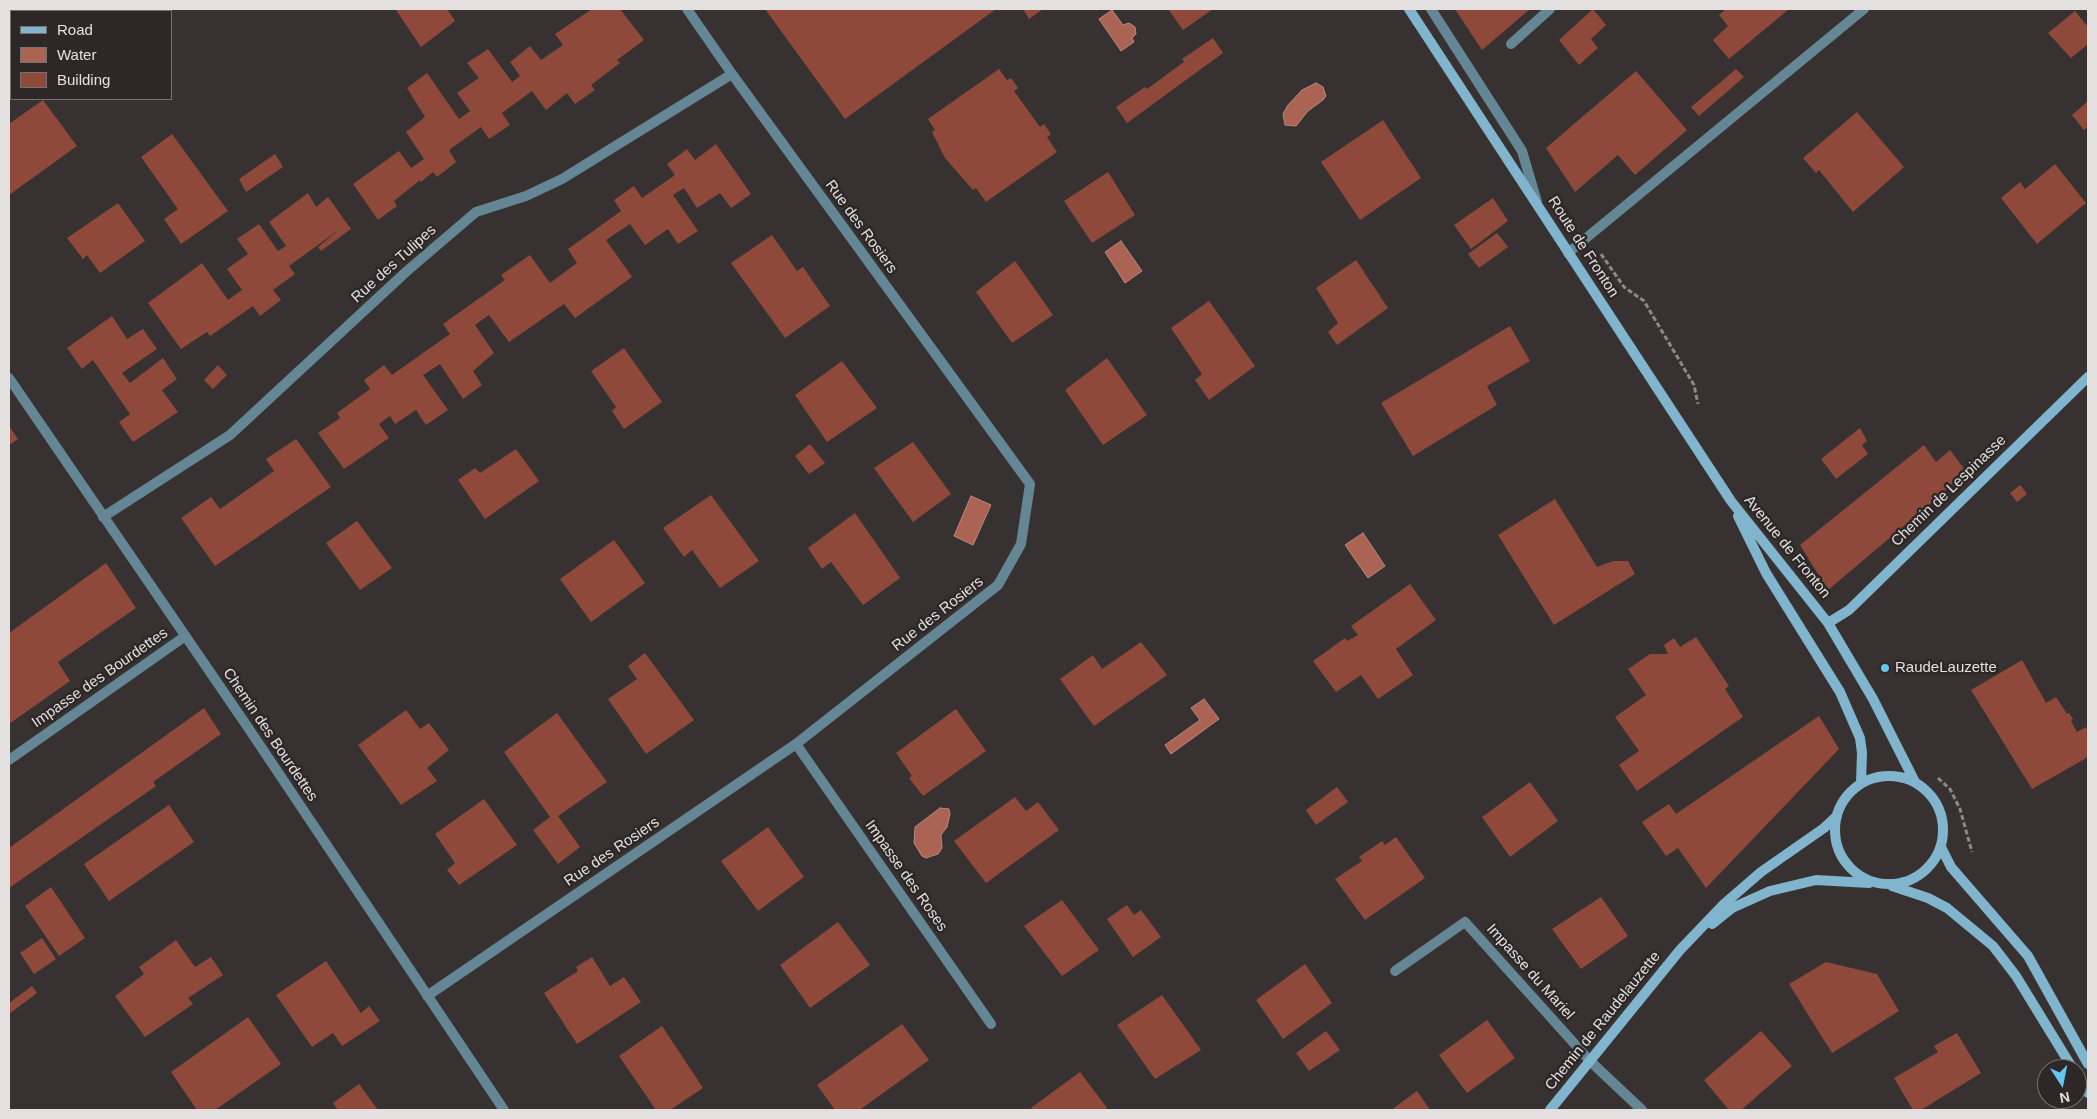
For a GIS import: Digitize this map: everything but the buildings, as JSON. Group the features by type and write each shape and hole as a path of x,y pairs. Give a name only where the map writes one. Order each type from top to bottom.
{"main road":[{"name":"Route de Fronton","path":"1409,9 1731,501"},
{"name":"Chemin de Lespinasse","path":"1828,623 1849,610 2088,378"},
{"name":"Avenue de Fronton","path":"1731,501 1828,623 1873,699 1915,782"},
{"name":"Avenue de Fronton","path":"1731,501 1766,573 1840,692 1860,738 1862,753 1861,783"},
{"path":"1889,885 1902,883 1927,870 1941,847 1944,834 1940,809 1934,798 1915,782 1887,776 1861,783 1850,792 1837,816 1834,830 1836,846 1843,859 1851,870 1863,878 1928,898 1947,908 1993,946 2016,976 2067,1059"},
{"name":"Chemin de Raudelauzette","path":"1550,1110 1680,950 1724,904 1754,878 1824,828 1837,816"},
{"path":"1941,847 1951,867 2028,956 2088,1064"},
{"name":"Chemin de Raudelauzette","path":"1680,950 1732,908 1770,891 1816,880 1876,883"}],"street":[{"name":"Rue des Rosiers","path":"427,996 796,744 998,585 1021,544 1030,484 732,74 687,9"},
{"path":"1431,9 1522,151 1538,205"},
{"path":"1510,44 1550,9"},
{"path":"1568,253 1864,9"},
{"name":"Rue des Tulipes","path":"103,517 230,435 407,271 476,212 526,196 562,179 732,74"},
{"name":"Chemin des Bourdettes","path":"9,378 184,637 249,729 504,1110"},
{"name":"Impasse des Bourdettes","path":"9,760 184,637"},
{"name":"Impasse des Roses","path":"796,744 991,1024"},
{"name":"Impasse du Mariel","path":"1395,971 1465,922 1590,1061"},
{"path":"2081,1049 2088,1057"},
{"path":"1590,1061 1642,1110"}],"path":[{"path":"1935,776 1950,789 1960,809 1973,853"}],"water":[{"path":"1112,10 1123,25 1129,23 1135,27 1136,34 1132,38 1134,42 1121,51 1099,19"},
{"path":"1316,83 1323,87 1326,96 1308,111 1296,126 1285,125 1283,114 1288,105 1302,90"},
{"path":"1121,241 1142,271 1125,283 1105,252"},
{"path":"971,496 991,505 973,545 954,536"},
{"path":"1363,533 1385,566 1368,578 1345,545"},
{"path":"1204,699 1219,719 1171,754 1165,745 1200,720 1191,708"},
{"path":"940,808 949,809 950,814 947,827 941,835 942,848 938,854 926,858 922,856 914,843 915,827"}],"place":[{"name":"RaudeLauzette","path":"1885,668"}]}
